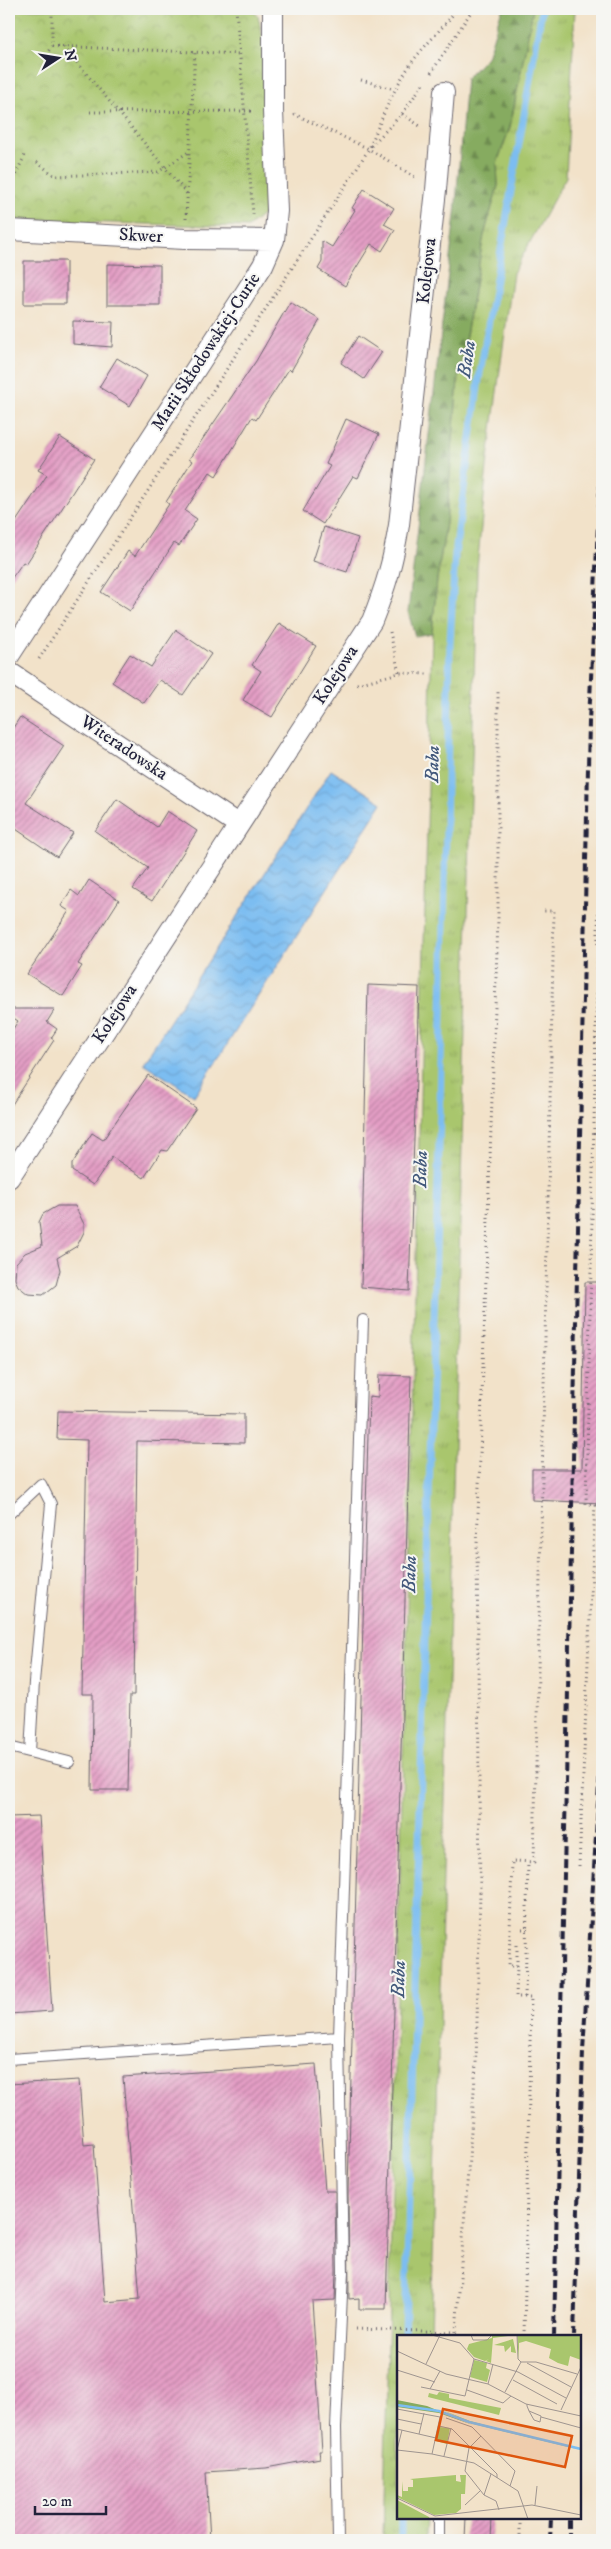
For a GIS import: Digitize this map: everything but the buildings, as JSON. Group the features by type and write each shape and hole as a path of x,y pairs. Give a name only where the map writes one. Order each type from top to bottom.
{"street":[{"name":"Marii Skłodowskiej-Curie","path":"9,656 242,298 263,265 274,240 277,211 273,111 273,9"},
{"name":"Kolejowa","path":"9,1178 372,621 392,565 436,190 444,92"},
{"name":"Skwer","path":"9,230 185,239 274,240"},
{"name":"Witeradowska","path":"9,672 239,825"}],"lane":[{"path":"338,2540 336,2428 343,2272 339,2037 363,1320"},
{"path":"9,1514 41,1484 51,1504 36,1652 30,1752"},
{"path":"9,1747 69,1762"},
{"path":"9,2059 339,2037"},
{"path":"438,2540 439,2519"}],"path":[{"path":"43,59 52,46 52,9"},
{"path":"236,9 253,217"},
{"path":"39,659 369,149 394,89 411,63 438,34 457,9"},
{"path":"429,76 473,9"},
{"path":"52,46 240,54"},
{"path":"64,47 188,194"},
{"path":"185,239 195,52"},
{"path":"361,80 394,89"},
{"path":"369,149 402,114 424,83"},
{"path":"90,112 287,111 369,149 436,190"},
{"path":"38,162 54,176 158,172 190,151"},
{"path":"9,188 25,155"},
{"path":"325,693 399,673 429,674"},
{"path":"373,2330 456,2332 476,2045 480,1893 477,1545 498,919 498,691"},
{"path":"602,743 586,1504 602,1504"},
{"path":"517,1966 509,1966 512,1861 534,1862 554,912 543,911"},
{"path":"579,1866 595,1504"},
{"path":"525,1997 528,1862"},
{"path":"517,1944 516,1997 531,1997 524,2335"},
{"path":"520,2519 520,2540"}],"green space":[{"path":"9,9 250,9 258,16 263,39 265,213 248,227 9,220"},
{"path":"502,9 533,9 510,127 497,163 498,186 484,235 458,380 446,523 437,579 432,633 415,636 408,612 455,215 466,78 487,57"},
{"path":"533,9 575,9 566,177 513,273 487,466 477,568 431,2335 397,2335 397,2519 426,2519 425,2540 383,2540 432,633 437,579 446,523 458,380 484,235 498,186 497,163 510,127"}],"water":[{"path":"331,770 382,803 194,1096 143,1063"}],"waterway":[{"name":"Baba","path":"405,2335 440,1110 450,643 455,554 479,379 542,9"},
{"name":"Baba","path":"401,2519 401,2540"}],"railway":[{"path":"554,2335 589,722 602,438"},
{"path":"574,2335 583,2051 602,1736"},
{"path":"550,2540 551,2519"},
{"path":"569,2519 569,2540"}]}
